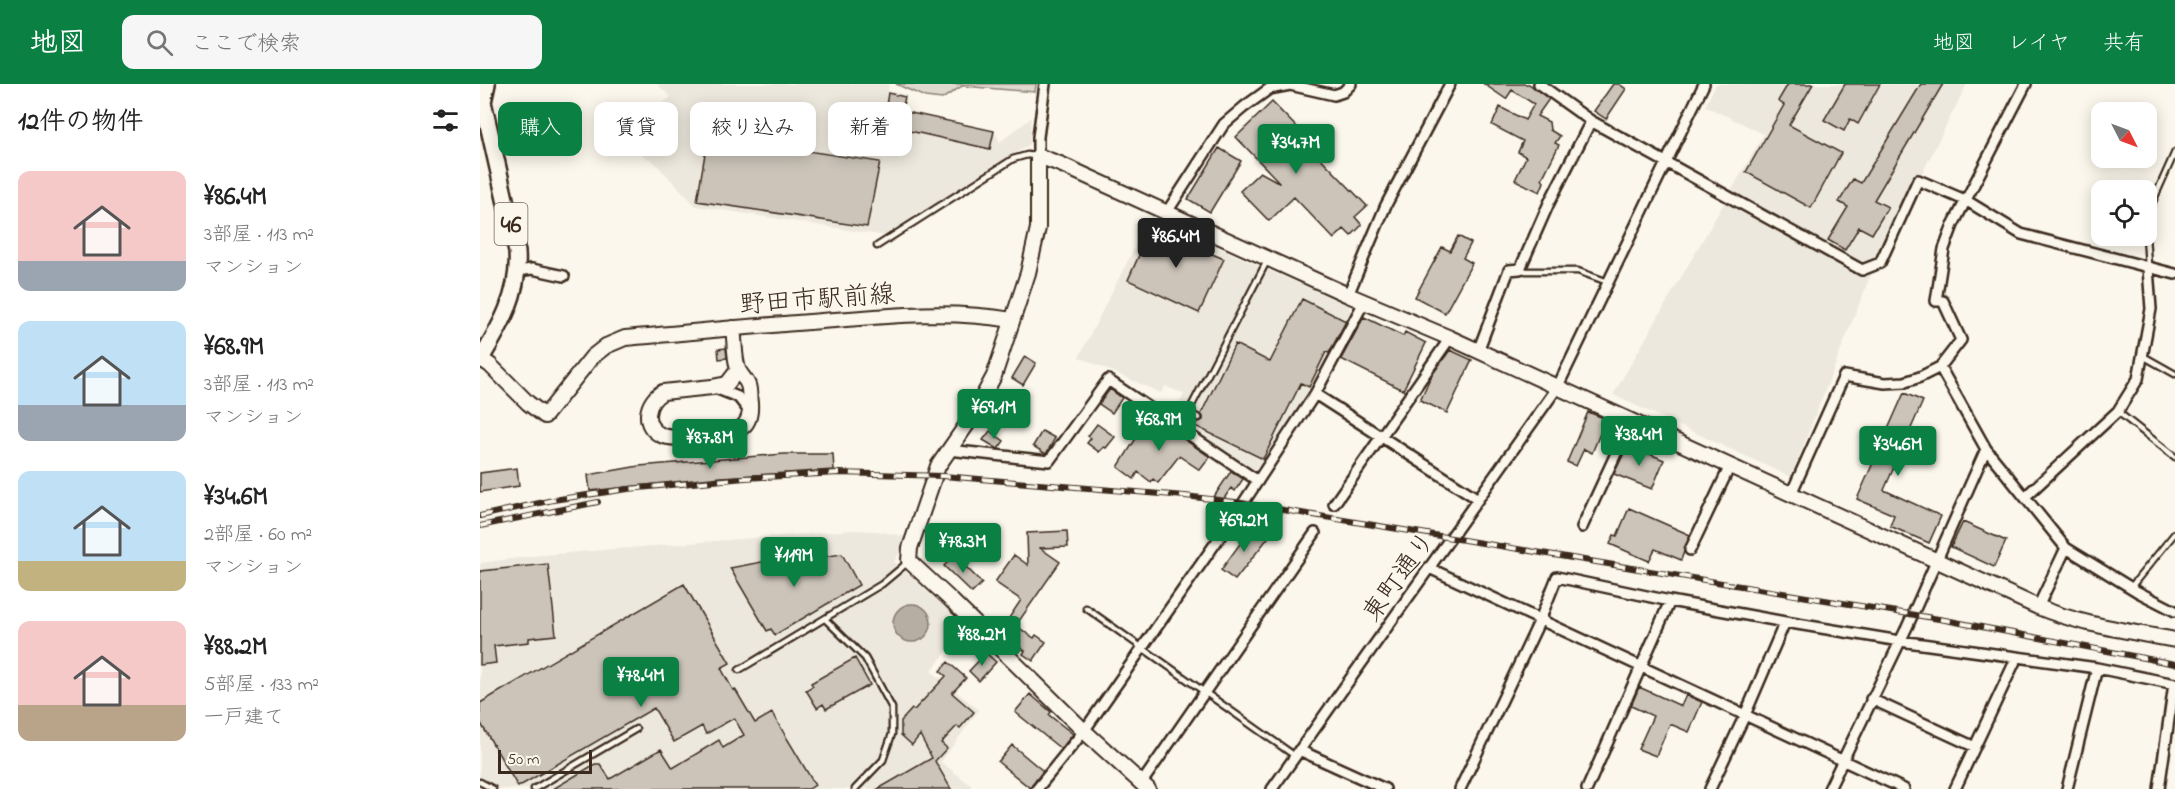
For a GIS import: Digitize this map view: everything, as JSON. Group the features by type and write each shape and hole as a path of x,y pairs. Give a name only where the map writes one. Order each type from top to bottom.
{"main road":[{"name":"46","path":"480,360 506,313 518,271 517,252 483,102 487,84"}],"street":[{"path":"1045,84 1038,137 1038,228 1034,252 994,376 972,417 938,466 910,548 909,561 1144,786 1315,533"},
{"path":"1167,212 1224,124 1269,89 1290,85 1334,95 1343,92 1351,84"},
{"path":"1348,295 1386,205 1450,84"},
{"path":"1539,84 1591,120 1862,270 1880,263 1918,180 1967,201 2022,234 2175,274"},
{"name":"東町通り","path":"1272,789 1557,388 1704,84"},
{"path":"1791,494 1844,376 1885,383 1905,382 1940,367 1961,340 1943,302 1936,302 1944,249 2026,84"},
{"path":"1478,351 1509,270 1520,269 1549,202 1591,120"},
{"path":"1038,156 1348,295 1450,338 2038,608 2102,626 2175,640"},
{"path":"2025,497 2118,411 2138,379 2151,309 2148,268"},
{"path":"518,271 532,269 564,276"},
{"path":"1038,789 1084,731 1258,481 1315,394 1364,302"},
{"name":"野田市駅前線","path":"480,360 490,365 521,397 545,416 592,357 606,346 625,339 733,328 921,314 978,315 1012,320"},
{"path":"733,328 738,370 748,385 751,414 748,421 734,432 667,437 655,432 650,426 648,409 652,399 657,395 663,392 727,384 738,370"},
{"path":"1334,504 1450,338"},
{"path":"1940,367 1986,449 2066,548 2175,611"},
{"path":"949,450 1049,461 1108,380 1258,481"},
{"path":"712,387 738,397 751,414"},
{"path":"1315,394 1478,499"},
{"path":"1582,527 1631,421"},
{"path":"1829,789 1900,641 1986,449"},
{"path":"1690,550 1730,466"},
{"path":"2038,608 2066,548"},
{"path":"1429,568 1904,789"},
{"path":"1460,789 1540,620 1557,577 1785,622 1900,641 2097,668 2174,684 2159,789"},
{"path":"1587,789 1670,601"},
{"path":"1710,789 1785,622"},
{"path":"1955,789 2017,657"},
{"path":"2067,789 2097,668"},
{"path":"1871,699 1975,747"},
{"path":"1297,753 1385,789"}],"lane":[{"path":"2157,192 2175,152"},
{"path":"877,246 1013,159 1027,155 1038,156"},
{"path":"2147,246 2148,268"},
{"path":"1199,418 1190,412 1191,407 1268,258"},
{"path":"1520,269 1578,271 1608,282"},
{"path":"2143,356 2175,374"},
{"path":"2118,411 2175,457"},
{"path":"2131,587 2175,533"},
{"path":"739,669 882,584 909,561"},
{"path":"1086,608 1205,693 1297,753"},
{"path":"825,619 865,658 892,708 892,734 883,760 855,789"},
{"path":"534,789 636,729"},
{"path":"480,782 493,789"}],"shaded area":[{"path":"657,84 889,84 888,91 906,95 904,102 828,102 828,156 912,156 912,112 994,130 1000,142 1031,118 1030,144 886,236 696,206 653,161 644,156 678,156 678,102 665,102 671,97"},
{"path":"896,84 1036,84 1035,92 962,86 942,99 925,97"},
{"path":"1716,84 1967,84 1869,279 1791,477 1613,395 1764,134 1705,106"},
{"path":"1150,217 1349,306 1352,314 1308,392 1254,473 1172,419 1184,394 1165,386 1161,393 1079,357"},
{"path":"853,530 877,531 908,537 894,562 915,577 967,626 931,671 979,710 941,762 972,786 969,789 480,789 480,563 542,555"},
{"path":"912,604 919,605 925,610 930,616 930,630 925,636 919,641 912,642 905,641 899,636 894,630 893,623 894,616 899,610 905,605"}],"building":[{"path":"1484,84 1529,84 1549,99 1537,116 1549,122 1550,130 1560,136 1555,143 1559,145 1542,179 1544,182 1540,192 1515,180 1526,157 1518,152 1523,141 1492,125 1500,107 1525,120 1534,104 1512,90 1506,99"},
{"path":"1613,84 1619,84 1626,89 1606,119 1594,111"},
{"path":"1788,84 1813,84 1789,125 1841,153 1811,208 1746,172 1784,105 1778,101"},
{"path":"1845,84 1880,84 1858,124 1850,119 1844,131 1824,120"},
{"path":"1921,84 1943,84 1874,200 1888,207 1872,234 1859,227 1845,250 1828,240 1848,207 1839,202 1853,179 1861,183"},
{"path":"888,93 905,97 904,102 887,102"},
{"path":"1272,102 1306,137 1303,140 1367,206 1355,217 1362,225 1351,236 1344,229 1334,239 1294,197 1269,221 1240,191 1260,172 1280,183 1236,137"},
{"path":"912,113 994,131 990,149 912,132"},
{"path":"1219,148 1241,161 1210,212 1188,199"},
{"path":"816,152 828,156 880,162 867,227 697,201 705,156 816,156"},
{"path":"1153,224 1224,259 1199,313 1128,280"},
{"path":"1458,236 1471,243 1463,258 1472,263 1445,313 1415,297 1442,247 1450,251"},
{"path":"1302,299 1346,321 1329,353 1326,352 1309,387 1301,383 1263,459 1195,426 1197,422 1203,420 1201,414 1235,344 1270,362"},
{"path":"1364,317 1403,336 1405,332 1426,343 1403,390 1341,359"},
{"path":"726,348 727,358 719,359 718,349"},
{"path":"1450,350 1472,360 1447,413 1420,400 1432,375"},
{"path":"1025,356 1036,363 1023,385 1012,378"},
{"path":"1110,389 1122,398 1112,413 1099,404"},
{"path":"1904,393 1923,401 1884,490 1941,516 1929,543 1890,526 1894,515 1857,499"},
{"path":"1588,412 1606,419 1592,453 1584,449 1576,466 1567,462"},
{"path":"1150,416 1210,457 1200,470 1179,456 1158,483 1153,479 1151,482 1138,472 1134,479 1118,467"},
{"path":"1097,424 1115,437 1106,448 1104,447 1099,452 1087,443 1091,438 1088,436"},
{"path":"990,431 1004,441 998,449 983,440"},
{"path":"1042,431 1055,438 1046,454 1033,446"},
{"path":"1628,445 1664,460 1652,489 1614,474"},
{"path":"784,454 833,454 834,470 721,477 590,491 588,475 639,466"},
{"path":"517,468 519,486 480,492 480,473"},
{"path":"1231,471 1243,479 1235,491 1231,488 1219,506 1211,501"},
{"path":"1629,508 1690,535 1681,560 1655,549 1649,561 1610,544 1614,535 1617,536"},
{"path":"1963,522 2006,541 1994,567 1951,547"},
{"path":"1252,527 1268,538 1235,580 1221,570"},
{"path":"1067,531 1068,547 1040,548 1060,562 1017,624 1009,618 1021,600 995,582 1014,555 1028,565 1027,533"},
{"path":"842,554 859,585 775,635 771,629 767,631 730,568 772,560 772,564"},
{"path":"954,555 982,583 972,593 944,566"},
{"path":"548,564 556,635 529,638 529,642 494,646 496,663 480,665 480,571"},
{"path":"684,584 730,663 721,668 733,690 735,689 755,723 772,713 815,785 809,789 553,789 595,764 600,764 610,779 661,749 673,768 719,740 723,748 744,735 734,718 706,734 702,726 674,742 654,708 518,787 480,722 480,703"},
{"path":"1009,621 1034,638 1036,635 1046,642 1033,661 1023,654 1025,651 1000,634"},
{"path":"972,633 980,641 972,651 964,643"},
{"path":"986,653 996,662 979,681 969,671"},
{"path":"855,658 870,685 826,709 823,704 817,708 806,690 813,686 811,683"},
{"path":"948,662 966,678 952,693 974,712 960,728 957,726 941,743 947,748 935,761 951,789 878,789 932,758 920,735 912,745 901,735 901,721 946,676 940,671"},
{"path":"1639,687 1681,706 1686,695 1702,702 1689,732 1670,724 1656,756 1638,749 1653,716 1631,706"},
{"path":"1030,694 1051,712 1049,715 1073,734 1061,749 1015,712"},
{"path":"1012,745 1043,771 1030,788 998,762"}],"railway":[{"path":"480,516 553,500 628,489 745,478 839,473 943,476 1185,496 1235,502 1945,620 2175,664"},
{"path":"480,526 598,502"}]}
